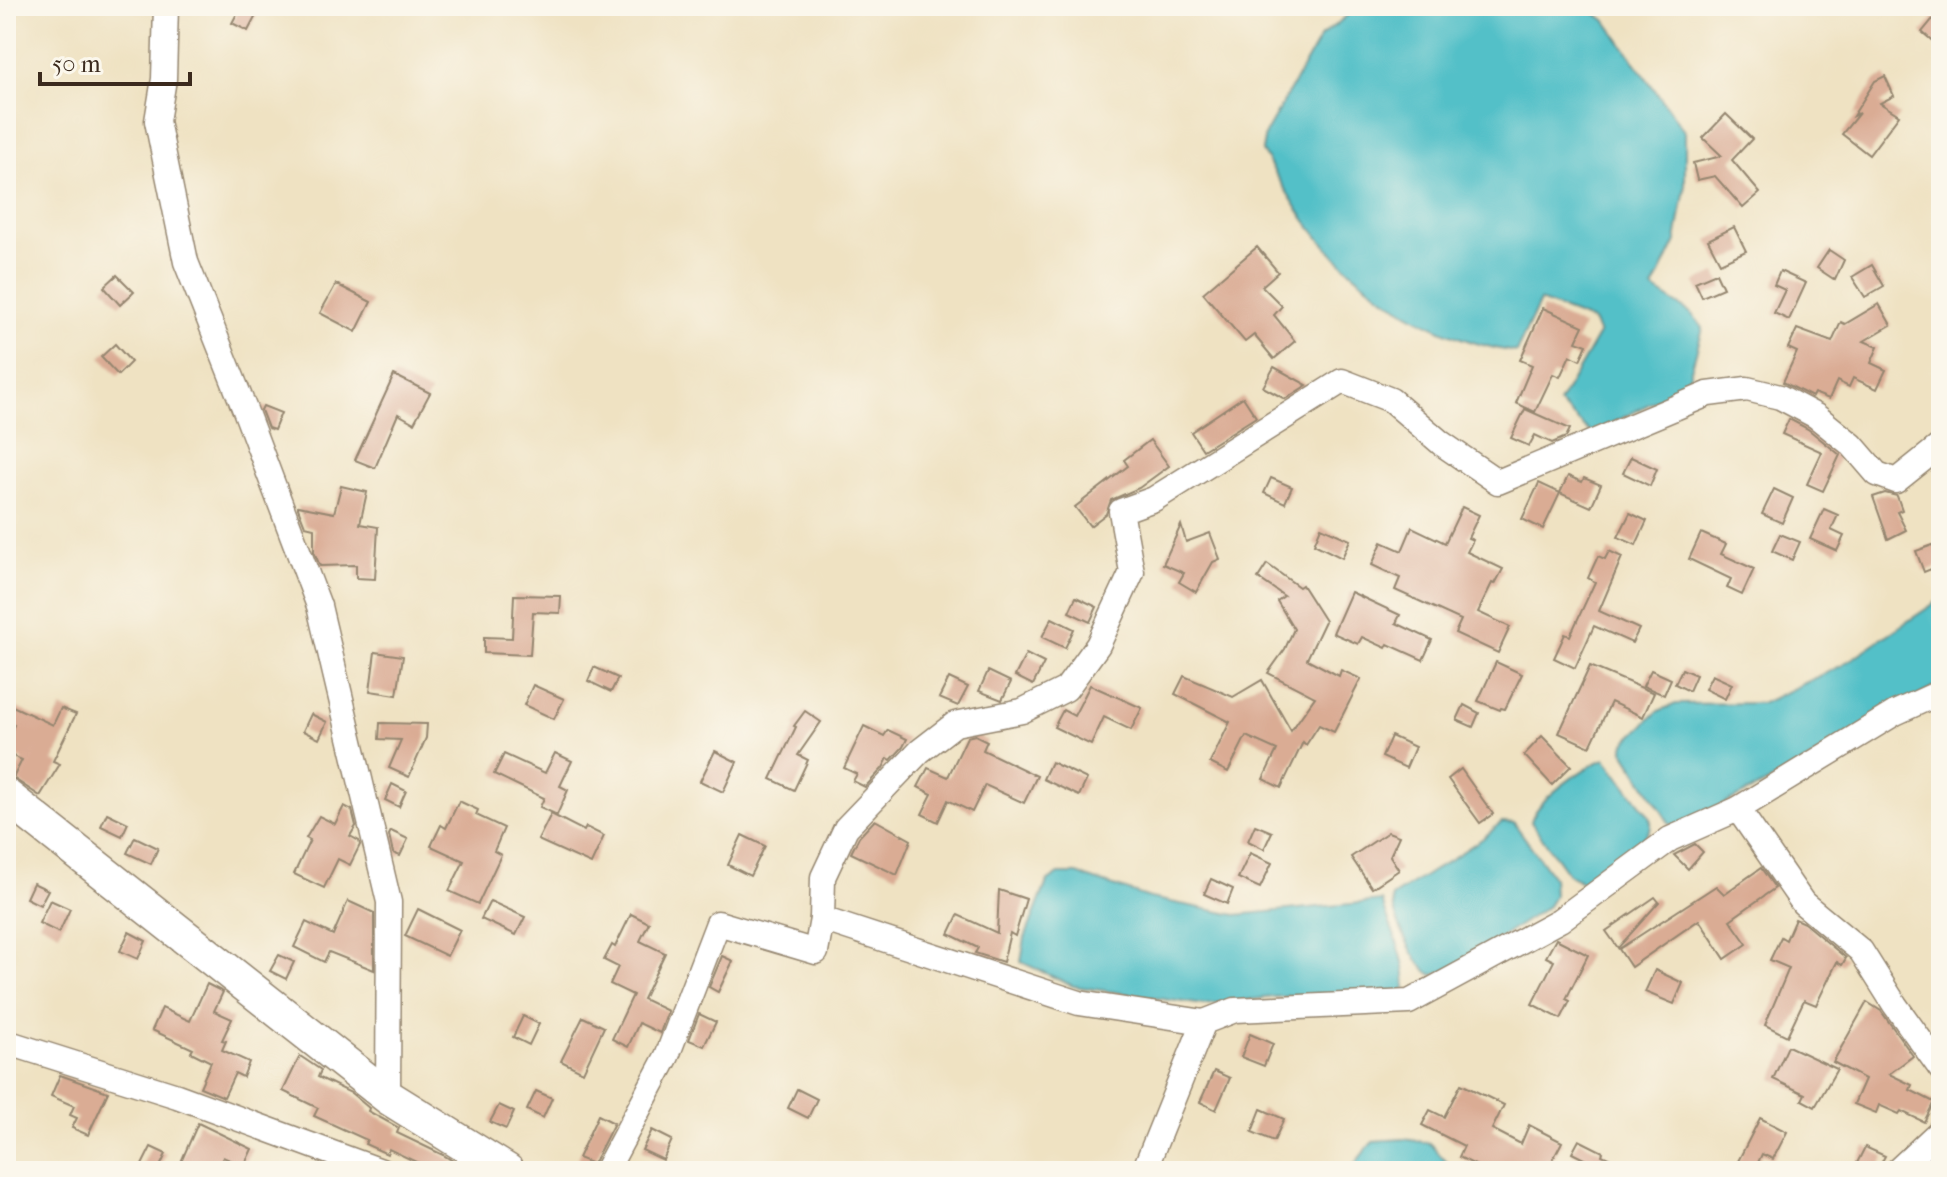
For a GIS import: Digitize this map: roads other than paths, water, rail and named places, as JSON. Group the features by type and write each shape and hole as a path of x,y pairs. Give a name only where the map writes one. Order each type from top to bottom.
{"main road":[{"path":"6,796 388,1097 507,1171"}],"street":[{"path":"166,6 164,79 157,121 186,262 319,606 389,902 388,1097"},
{"path":"606,1171 667,1056 718,923 816,952 822,919 823,877 846,828 920,751 955,724 1022,711 1066,689 1098,645 1132,572 1121,511 1154,499 1342,381 1391,400 1441,443 1498,482 1708,394 1747,389 1780,397 1816,416 1852,445 1877,474 1896,481 1941,445"},
{"path":"822,919 1079,1003 1204,1022 1235,1010 1409,1002 1560,920 1670,839 1738,809 1895,713 1941,692"},
{"path":"1738,809 1803,903 1861,951 1941,1069"},
{"path":"1144,1171 1204,1022"},
{"path":"6,1042 177,1096 381,1171"},
{"path":"1897,1171 1941,1130"}],"water":[{"path":"1360,6 1585,6 1605,20 1685,132 1685,188 1676,241 1653,289 1691,313 1703,328 1687,384 1592,434 1559,403 1599,334 1593,321 1540,301 1516,352 1486,346 1428,324 1400,308 1375,291 1329,249 1303,216 1262,151 1265,134 1321,36"},
{"path":"1941,599 1941,683 1783,775 1680,826 1670,824 1623,750 1625,743 1658,711 1676,704 1763,703 1841,666"},
{"path":"1605,759 1648,814 1651,826 1632,849 1584,883 1569,875 1531,822 1541,804 1551,795 1585,769"},
{"path":"1502,822 1514,823 1553,877 1554,896 1548,906 1458,966 1433,975 1419,962 1406,940 1392,897 1482,839"},
{"path":"1059,874 1077,874 1150,898 1236,915 1382,901 1403,960 1403,994 1274,997 1204,1005 1073,986 1021,962 1025,938 1047,882"},
{"path":"1404,1139 1429,1143 1455,1171 1349,1171 1373,1141"}]}
